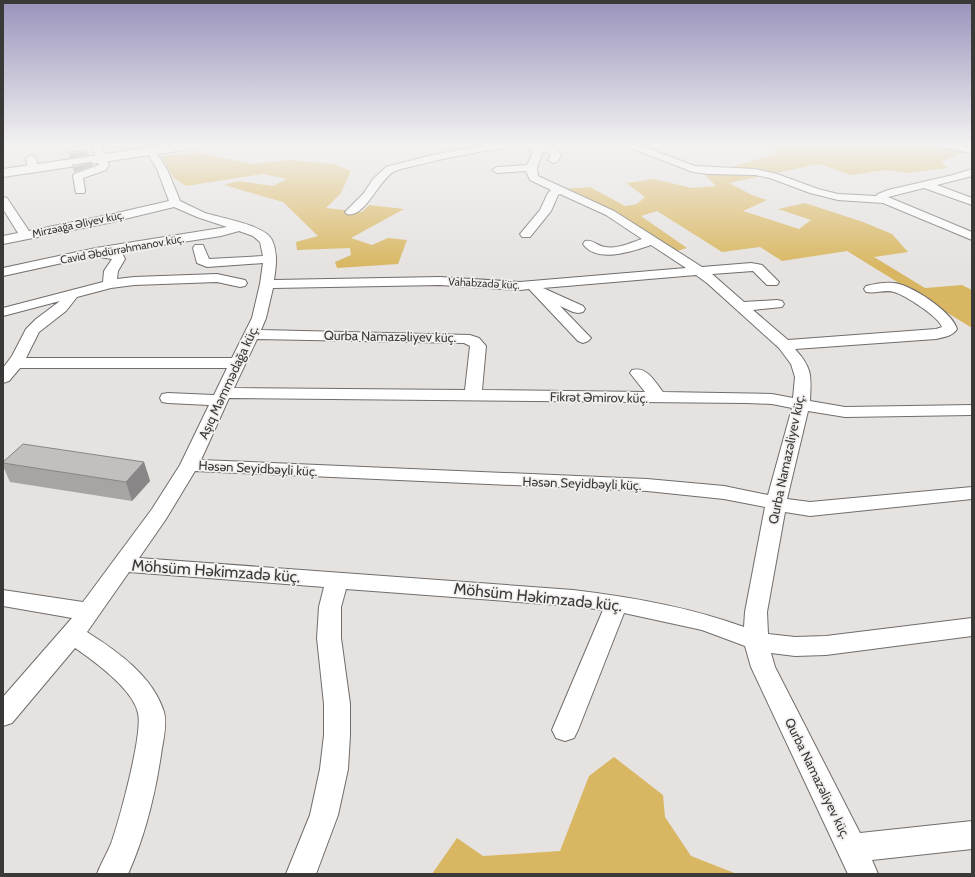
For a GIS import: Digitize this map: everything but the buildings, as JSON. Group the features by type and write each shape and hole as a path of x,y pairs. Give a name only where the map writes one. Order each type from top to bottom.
{"street":[{"path":"79,185 80,191"},
{"path":"116,206 147,205 175,201 168,185"},
{"path":"351,212 368,195 374,185"},
{"name":"Qurba Namazəliyev küç.","path":"557,185 610,213 700,271 784,345 799,363 803,377 801,405 776,504 756,612 756,641 764,667 852,848 863,874"},
{"path":"796,185 838,197 880,199 897,204 972,236"},
{"path":"880,199 885,195 926,185 972,202"},
{"path":"526,234 545,211 553,193 560,186"},
{"path":"3,200 7,214 21,225 25,235"},
{"name":"Aşıq Məmmədağa küç.","path":"3,715 73,634 159,514 189,465 259,318 267,284 270,258 266,240 257,233 201,215 175,201"},
{"name":"Mirzəağa Əliyev küç.","path":"3,240 108,219 175,201"},
{"name":"Cavid Əbdürrəhmanov küç.","path":"3,272 96,252 220,232 241,227"},
{"path":"589,244 596,250 604,252 625,249 652,240"},
{"path":"199,248 202,260 207,263 270,258"},
{"path":"96,252 98,254 118,256 119,259 111,271 110,284"},
{"path":"439,267 440,281"},
{"name":"Vahabzadə küç.","path":"267,284 440,281 535,288 608,277 751,267 757,268 772,282"},
{"path":"3,312 110,284 134,281 217,278 240,283"},
{"path":"784,345 936,334 950,329 948,322 940,315 900,289 893,287 871,289"},
{"path":"535,288 578,309"},
{"path":"535,288 583,338"},
{"path":"3,378 15,363 36,326 64,305 71,295"},
{"path":"741,306 777,304"},
{"name":"Qurba Namazəliyev küç.","path":"251,334 465,338 474,341 478,346 473,395"},
{"path":"15,363 238,363"},
{"path":"638,373 659,398"},
{"name":"Fikrət Əmirov küç.","path":"168,398 223,396 473,395 772,399 845,412 972,410"},
{"name":"Həsən Seyidbəyli küç.","path":"189,465 701,489 736,494 791,507 816,509 972,493"},
{"name":"Möhsüm Həkimzadə küç.","path":"123,564 573,598 617,603 705,623 756,641 804,648 972,627"},
{"path":"301,874 324,815 334,769 337,735 337,704 329,638 330,607 337,580"},
{"path":"3,598 90,612"},
{"path":"565,730 617,603"},
{"path":"73,634 102,654 132,680 152,714 151,741 127,839 112,874"},
{"path":"852,848 972,835"}],"shaded area":[{"path":"224,185 345,185 341,193 326,208 362,212 369,205 404,209 351,238 372,245 388,238 407,240 398,264 337,268 335,262 351,255 350,248 297,250 296,242 318,236 283,202"},
{"path":"629,185 679,185 692,188 716,186 715,185 733,185 752,195 767,200 743,211 799,229 811,220 778,209 805,203 863,222 892,234 908,252 874,257 925,288 962,285 972,290 972,328 847,251 782,261 760,247 722,252 657,211 641,216 687,248 676,251 625,218 563,189 590,187 625,206 637,204 645,197"},
{"path":"614,757 663,795 665,817 691,856 737,874 432,874 457,838 483,856 560,851 589,776"}]}
